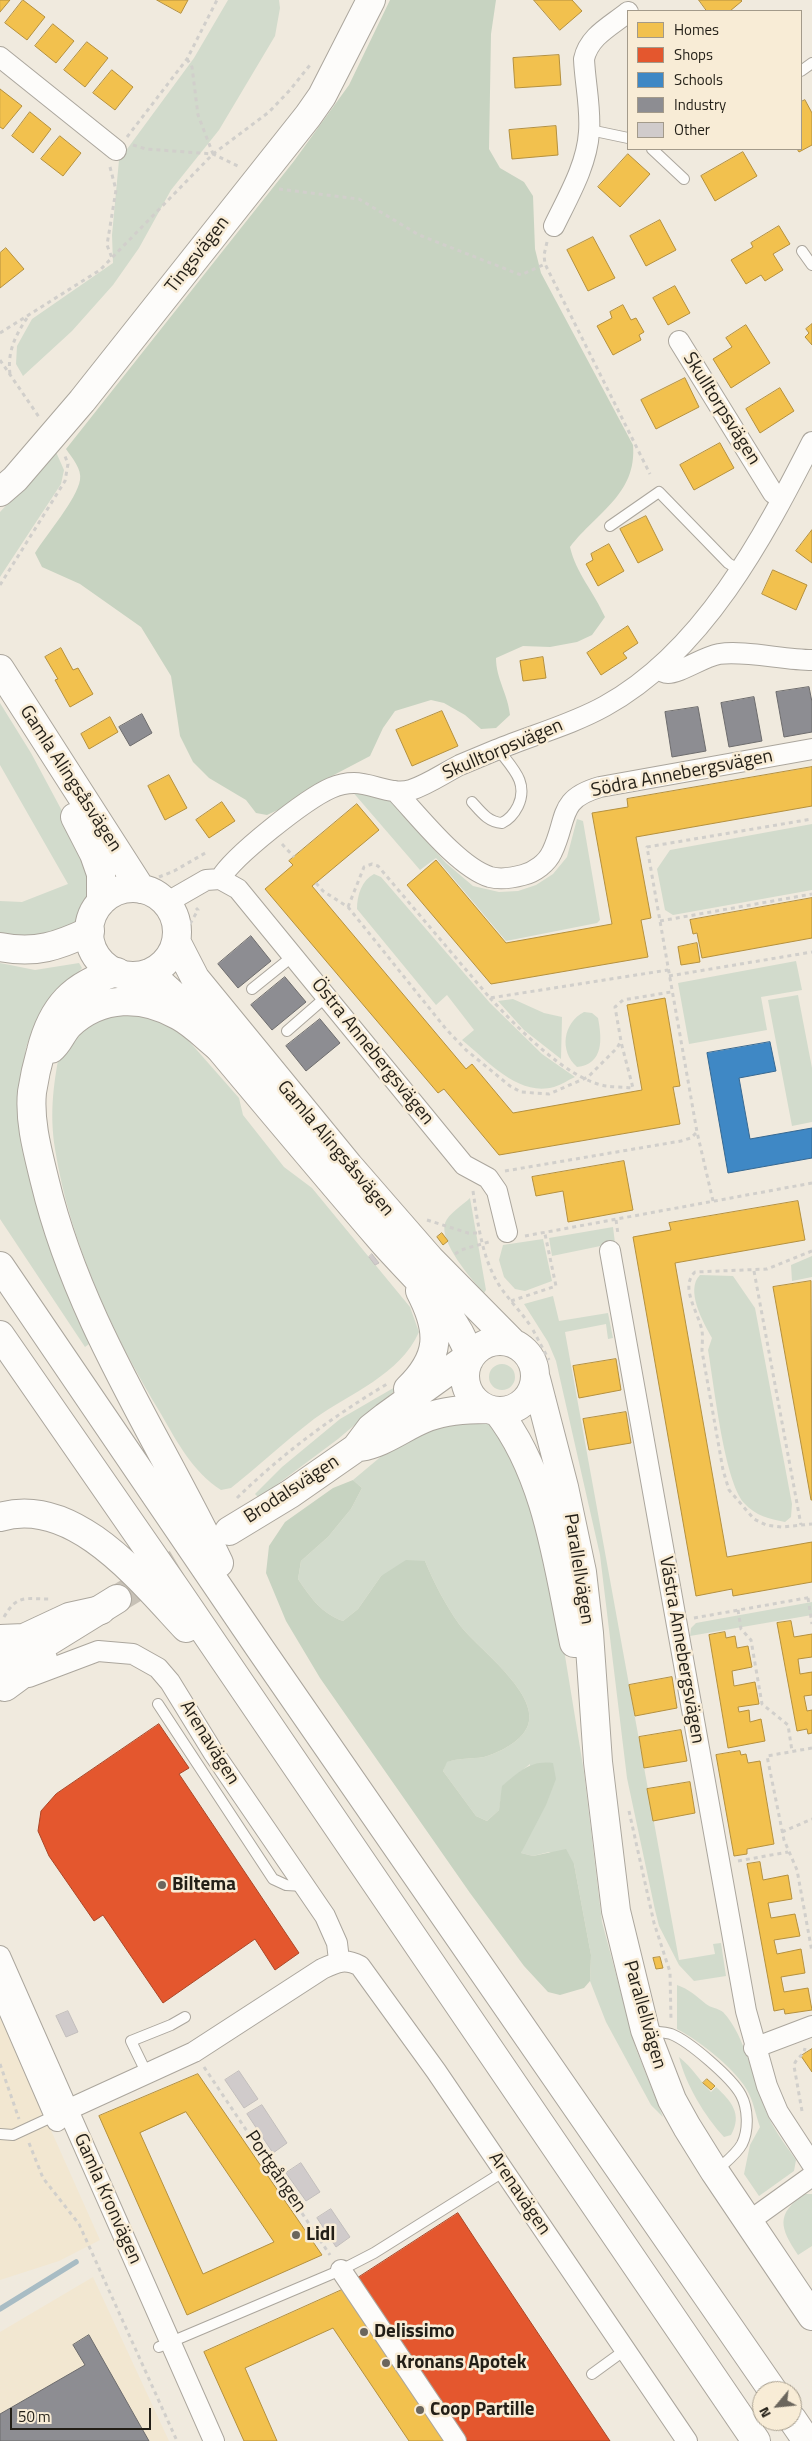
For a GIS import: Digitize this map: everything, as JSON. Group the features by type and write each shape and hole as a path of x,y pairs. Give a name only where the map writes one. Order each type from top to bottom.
{"main road":[{"name":"Tingsvägen","path":"0,492 15,479 82,401 308,116 322,96 371,0"},
{"name":"Gamla Alingsåsvägen","path":"0,669 141,889"},
{"name":"Gamla Alingsåsvägen","path":"0,690 52,775 94,854 101,874 101,902"},
{"path":"141,889 155,894 166,902 176,921 176,941 167,960 149,973 133,976 117,972 102,963 93,948 90,931 93,915 101,902 120,890 141,889"},
{"path":"0,947 22,951 48,948 90,931"},
{"name":"Gamla Alingsåsvägen","path":"176,941 195,978 349,1166 430,1259 512,1342"},
{"path":"117,972 94,978 81,987 61,1005 45,1035 32,1093 35,1140 54,1220 96,1328 203,1531 259,1647"},
{"name":"Gamla Alingsåsvägen","path":"149,973 180,1001 448,1314 460,1332 470,1358"},
{"path":"39,1057 53,1047 69,1025 95,1008 127,999 149,1003 180,1016 221,1050"},
{"name":"Brodalsvägen","path":"385,1417 428,1367 436,1346 432,1317 398,1257"},
{"path":"0,1266 259,1647 766,2381"},
{"path":"0,1335 248,1694 756,2441"},
{"path":"492,1341 512,1342 529,1355 534,1364 544,1374 523,1403 514,1409 492,1410 477,1403 468,1389 465,1373 470,1358 478,1349 492,1341"},
{"name":"Brodalsvägen","path":"229,1531 290,1494 356,1448 371,1428 461,1362 470,1358"},
{"name":"Parallellvägen","path":"544,1374 564,1487 582,1572 598,1762 616,1911 644,2030 672,2100 715,2172 757,2216 812,2316"},
{"name":"Brodalsvägen","path":"356,1448 373,1445 427,1417 466,1409 492,1410"},
{"name":"Parallellvägen","path":"492,1410 521,1445 536,1482 556,1556 598,1762"},
{"path":"0,1517 17,1512 40,1514 66,1523 103,1544 133,1572 248,1694"},
{"path":"0,1639 24,1638 70,1617 109,1604 20,1659 2,1681"}],"street":[{"path":"631,10 643,0"},
{"path":"554,226 580,170 590,130 584,79 587,47 592,39 627,13"},
{"path":"0,57 120,146"},
{"name":"Skulltorpsvägen","path":"679,341 773,493 782,499"},
{"name":"Skulltorpsvägen","path":"220,879 227,867 270,830 330,788 355,783 395,791 413,789 498,749 606,706 658,668 677,652 697,629 739,570 782,499 812,442"},
{"path":"658,668 662,672 669,673 703,658 721,654 742,653 812,660"},
{"name":"Södra Annebergsvägen","path":"395,791 464,862 490,877 509,879 528,874 544,863 552,852 565,809 581,794 600,788 812,749"},
{"path":"166,902 206,880 220,879"},
{"name":"Östra Annebergsvägen","path":"220,879 238,889 464,1165 488,1178"},
{"path":"488,1178 497,1191 508,1236"},
{"name":"Västra Annebergsvägen","path":"610,1251 754,2048 778,2112 812,2164"},
{"name":"Arenavägen","path":"2,1681 98,1652 133,1654 158,1668 170,1682 213,1752 325,1916 336,1943 339,1960 350,1961 360,1966 436,2072 687,2441"},
{"name":"Gamla Kronvägen","path":"0,1956 60,2112"},
{"path":"60,2112 194,2052 322,1969 339,1960"},
{"name":"Gamla Kronvägen","path":"0,1990 60,2112 165,2345 214,2441"},
{"path":"754,2048 808,2034"},
{"path":"757,2216 812,2176"},
{"path":"340,2270 456,2441"},
{"name":"Gamla Kronvägen","path":"165,2345 201,2441"}],"lane":[{"path":"590,130 627,138"},
{"path":"653,150 684,178"},
{"path":"802,251 812,265"},
{"path":"610,526 659,492 728,563 739,570"},
{"path":"472,802 486,817 495,822 502,823 515,812 522,796 523,786 498,749"},
{"path":"252,989 293,956"},
{"path":"287,1031 326,998"},
{"path":"158,1704 273,1880 286,1885 304,1886"},
{"path":"147,2074 131,2041 171,2025 185,2017"},
{"path":"644,2030 671,2034 692,2048 728,2080 741,2095 747,2117 743,2142 737,2152 715,2172"},
{"name":"Gamla Kronvägen","path":"0,2134 13,2135 60,2112"},
{"path":"165,2345 340,2270 374,2253 503,2172"},
{"path":"592,2374 625,2350"}],"path":[{"path":"112,258 107,245 116,190 110,168 111,160 187,59 218,0"},
{"path":"187,59 192,67 198,115 213,154"},
{"path":"0,333 100,270 213,154 269,112 315,59"},
{"path":"120,146 213,154 248,172"},
{"path":"278,189 358,199 419,235 521,275 546,264"},
{"path":"554,226 546,245 546,264 650,474"},
{"path":"10,376 8,361 11,347 18,331 31,313"},
{"path":"0,360 44,424"},
{"path":"0,585 65,481 68,464 64,455"},
{"path":"713,1202 697,1132 671,992 648,847 812,819"},
{"path":"348,907 364,867 372,864 378,866 490,998 521,1031 552,1057 585,1078 604,1086 632,1088 614,1007 622,1000 671,992"},
{"path":"316,883 323,891 348,907 446,1030 466,1050 510,1086 521,1092 549,1094 585,1078 621,1042"},
{"path":"660,921 812,894"},
{"path":"669,976 812,952 812,958"},
{"path":"490,998 668,970"},
{"path":"488,1178 505,1171 681,1141 690,1138 697,1132"},
{"path":"470,1168 482,1243 494,1275 542,1343 544,1374"},
{"path":"451,1257 461,1250 508,1236 545,1234 812,1184"},
{"path":"616,1220 618,1227"},
{"path":"511,1301 556,1286 545,1234"},
{"path":"812,1251 788,1262 754,1271 695,1272 690,1277 689,1285 702,1332 702,1351 723,1470 729,1490 754,1519 766,1525 782,1527 812,1524"},
{"path":"754,1271 801,1525"},
{"path":"232,1502 302,1439 349,1406 394,1380"},
{"path":"676,1622 810,1598 812,1624"},
{"path":"738,1610 741,1630 751,1640 762,1704 788,1726 792,1751"},
{"path":"812,1748 767,1756 782,1832 788,1852 797,1870 812,1952"},
{"path":"628,1806 654,1923 670,1972 671,2034"},
{"path":"782,1832 812,1820"},
{"path":"720,1864 788,1852"},
{"path":"803,2114 794,2066 795,2060 805,2049 808,2034"},
{"name":"Portgången","path":"194,2052 340,2270"},
{"path":"0,2064 12,2103 43,2178 79,2224 176,2441"}],"shaded area":[{"path":"0,2008 33,2090 100,2240 59,2261 0,2280"},
{"path":"93,2277 169,2441 0,2441 0,2332"}],"green space":[{"path":"228,0 279,0 280,8 275,36 219,130 171,190 139,248 113,285 72,331 23,376 16,364 17,346 32,319 113,263 112,235 119,160 194,58"},
{"path":"390,0 496,0 491,34 489,149 500,168 524,182 533,196 535,249 541,273 633,445 633,462 629,477 622,490 570,547 576,565 605,617 592,635 577,642 550,647 523,646 496,658 498,673 510,715 496,728 481,729 465,715 444,703 431,700 395,711 383,728 370,756 311,787 280,809 267,815 256,813 246,800 209,778 193,762 180,736 171,676 141,627 80,584 42,567 35,553 78,488 80,476 78,468 66,449 294,161 349,85"},
{"path":"56,452 64,470 61,484 0,577 0,512"},
{"path":"0,703 31,753 84,852 92,898 76,926 60,933 23,938 0,933 0,901 22,902 68,884 0,765"},
{"path":"351,790 386,796 446,863 473,886 499,892 518,891 536,885 553,874 567,857 577,819 583,821 600,920 597,923 506,941 436,858 420,870"},
{"path":"812,824 812,890 673,915 665,910 657,869 670,850"},
{"path":"374,874 381,877 490,1003 542,1054 575,1077 554,1087 541,1089 528,1087 504,1075 462,1040 474,1030 447,995 436,1005 357,909 361,888 366,880"},
{"path":"796,961 802,990 761,997 767,1030 689,1044 678,983"},
{"path":"0,963 35,970 79,963 82,968 38,1022 27,1044 20,1099 22,1135 28,1171 50,1243 89,1344 85,1347 0,1219"},
{"path":"798,995 812,1068 812,1122 792,1126 768,1000"},
{"path":"513,999 544,1013 562,1017 561,1059 524,1030 498,1001"},
{"path":"113,1007 173,1023 239,1098 243,1115 284,1167 312,1188 410,1307 419,1332 411,1347 387,1372 314,1419 231,1488 221,1490 211,1483 194,1465 180,1446 143,1383 95,1286 71,1219 62,1184 52,1122 54,1083 61,1044"},
{"path":"584,1012 592,1013 598,1018 600,1042 597,1056 586,1065 577,1067 568,1053 566,1038 572,1023"},
{"path":"470,1198 486,1290 484,1293 457,1260 444,1231 445,1223 449,1216"},
{"path":"613,1227 615,1243 552,1256 549,1238"},
{"path":"543,1239 552,1281 525,1291 515,1289 504,1277 499,1260 503,1245"},
{"path":"812,1256 812,1277 792,1281 791,1265"},
{"path":"700,1275 733,1276 755,1308 792,1504 791,1517 785,1522 763,1516 753,1511 744,1503 731,1474 725,1453 708,1350 712,1338 700,1315 695,1297 694,1289"},
{"path":"553,1296 559,1321 608,1313 613,1338 608,1339 606,1324 565,1332 679,1960 715,1954 713,1944 721,1943 726,1976 694,1981 679,1965 659,1926 627,1778 600,1555 556,1361 548,1342 524,1304"},
{"path":"502,1364 511,1368 515,1377 511,1386 502,1390 493,1386 489,1377 493,1368"},
{"path":"409,1379 338,1439 259,1498 255,1494 282,1467 340,1419"},
{"path":"460,1418 484,1420 499,1430 535,1515 558,1613 584,1772 602,1922 636,2049 663,2117 651,2105 606,2022 590,1981 591,1955 574,1864 549,1852 533,1856 521,1853 525,1841 530,1764 503,1786 499,1810 487,1821 476,1816 443,1771 446,1762 489,1756 520,1738 529,1721 528,1706 520,1691 459,1624 440,1593 425,1561 381,1576 358,1609 343,1621 329,1614 312,1599 298,1579 301,1561 328,1537 351,1509 362,1488 353,1480 384,1454 419,1432"},
{"path":"353,1480 362,1488 351,1509 328,1537 301,1561 298,1579 312,1599 329,1614 343,1621 358,1609 381,1576 406,1560 425,1561 440,1593 459,1624 520,1691 528,1706 529,1721 520,1738 489,1756 447,1762 443,1771 476,1816 487,1821 499,1810 502,1786 531,1765 553,1763 556,1779 546,1805 521,1853 533,1856 566,1849 574,1864 591,1955 590,1981 584,1988 560,1995 548,1992 524,1966 470,1893 320,1678 286,1621 266,1573 269,1546 285,1522 333,1488"},
{"path":"812,1602 812,1615 690,1636 691,1628 696,1623"},
{"path":"677,1985 708,2005 723,2012 731,2022 744,2048 769,2118 796,2160 794,2171 759,2196 744,2174 750,2145 760,2127 751,2098 744,2085 727,2066 706,2048 677,2029"},
{"path":"679,2057 711,2092 716,2087 731,2103 734,2108 736,2121 731,2135 724,2137 703,2109 691,2089"},
{"path":"805,2194 812,2194 812,2246 798,2255 787,2237 784,2222 789,2208"}],"building: Homes":[{"path":"0,0 10,0 0,12"},
{"path":"23,0 45,17 27,40 5,23"},
{"path":"157,0 188,0 181,13"},
{"path":"534,0 572,0 582,11 560,30"},
{"path":"699,0 742,1 731,10 706,10"},
{"path":"53,24 74,41 56,63 35,46"},
{"path":"87,42 108,58 85,87 64,70"},
{"path":"559,55 561,85 515,88 513,58"},
{"path":"112,70 133,87 115,110 93,93"},
{"path":"0,89 22,106 3,129 0,127"},
{"path":"805,100 812,113 812,145 799,152 798,150 802,150 802,102"},
{"path":"30,112 51,129 33,153 12,136"},
{"path":"556,126 558,155 512,159 509,130"},
{"path":"60,136 81,153 63,176 41,159"},
{"path":"743,152 757,176 715,201 701,176"},
{"path":"628,154 650,174 620,207 598,187"},
{"path":"660,220 676,250 646,266 630,236"},
{"path":"779,226 790,244 773,254 783,270 765,281 761,275 746,284 731,260 753,247 751,243"},
{"path":"593,237 615,278 588,291 567,250"},
{"path":"6,248 24,269 0,288 0,253"},
{"path":"675,286 690,313 668,325 653,298"},
{"path":"623,305 631,320 636,318 644,332 639,335 641,340 613,355 597,326 612,318 610,312"},
{"path":"812,324 812,345 805,337 809,333 806,329"},
{"path":"746,325 770,363 731,388 713,359 732,347 726,338"},
{"path":"685,378 699,407 656,429 641,400"},
{"path":"780,388 794,411 760,433 746,409"},
{"path":"720,443 734,468 694,490 680,465"},
{"path":"646,516 663,550 638,563 620,529"},
{"path":"812,530 812,563 796,551"},
{"path":"609,544 624,571 598,586 586,564 593,560 591,554"},
{"path":"773,570 807,585 796,610 762,594"},
{"path":"628,626 638,643 623,653 627,658 601,675 587,653"},
{"path":"61,648 73,670 78,668 93,694 70,707 55,680 58,679 45,657"},
{"path":"543,657 546,678 523,681 520,661"},
{"path":"442,711 458,746 412,766 396,730"},
{"path":"110,717 118,732 89,749 81,734"},
{"path":"812,767 812,806 636,837 651,918 641,920 648,957 491,984 407,885 436,860 506,943 612,924 592,813 628,807 627,799"},
{"path":"169,775 187,808 165,820 148,786"},
{"path":"222,802 235,821 209,838 196,820"},
{"path":"357,804 379,830 312,886 466,1069 472,1064 513,1113 642,1090 627,1005 665,998 680,1086 673,1087 680,1124 499,1155 444,1089 438,1093 265,889 293,865 289,861"},
{"path":"812,898 812,938 702,958 697,933 693,934 690,920"},
{"path":"697,943 700,962 681,965 678,947"},
{"path":"624,1161 633,1210 568,1222 563,1191 536,1196 532,1177"},
{"path":"798,1201 805,1240 675,1263 727,1557 812,1542 812,1582 733,1596 732,1589 696,1596 633,1237 671,1230 669,1223"},
{"path":"442,1233 448,1241 443,1245 437,1237"},
{"path":"811,1281 812,1500 773,1287"},
{"path":"616,1359 621,1390 579,1398 573,1366"},
{"path":"626,1412 631,1443 589,1450 583,1419"},
{"path":"791,1621 794,1637 812,1634 812,1657 798,1659 800,1674 812,1672 812,1695 804,1696 807,1711 812,1710 812,1733 808,1734 807,1729 797,1731 777,1623"},
{"path":"725,1632 726,1638 735,1636 737,1648 748,1646 752,1667 732,1671 734,1686 755,1682 759,1704 738,1707 739,1712 749,1710 750,1722 761,1719 765,1741 728,1748 709,1635"},
{"path":"672,1677 677,1708 635,1716 629,1685"},
{"path":"681,1730 687,1761 644,1768 639,1737"},
{"path":"740,1751 741,1755 746,1754 748,1763 760,1761 774,1844 747,1849 747,1854 734,1856 716,1755"},
{"path":"690,1782 695,1813 653,1821 647,1789"},
{"path":"760,1862 763,1880 788,1875 792,1899 768,1903 771,1918 795,1914 800,1936 774,1940 777,1954 801,1949 805,1973 781,1977 784,1992 808,1988 812,2010 785,2014 784,2009 774,2011 747,1864"},
{"path":"660,1957 663,1968 656,1969 653,1958"},
{"path":"812,2049 812,2072 801,2056"},
{"path":"198,2074 322,2255 187,2315 99,2116","holes":["186,2112 274,2242 203,2274 140,2133"]},
{"path":"707,2079 715,2086 711,2090 703,2083"},
{"path":"344,2289 445,2441 409,2441 333,2328 245,2368 277,2441 244,2441 204,2352"}],"building: Shops":[{"name":"Biltema","path":"159,1724 189,1768 179,1774 299,1953 275,1970 255,1939 163,2003 103,1915 94,1921 49,1856 38,1831 41,1811 56,1794"},
{"path":"458,2213 610,2441 461,2441 353,2281"}],"building: Schools":[{"path":"770,1042 776,1071 739,1078 750,1139 812,1128 812,1158 728,1173 707,1053"}],"building: Industry":[{"path":"809,687 812,702 812,732 784,737 776,692"},
{"path":"754,697 762,741 729,747 721,703"},
{"path":"698,707 706,751 672,757 665,712"},
{"path":"142,714 152,733 130,746 119,727"},
{"path":"251,936 271,961 238,988 218,964"},
{"path":"285,977 306,1002 272,1030 251,1005"},
{"path":"320,1019 340,1043 306,1071 286,1046"},
{"path":"89,2335 149,2441 0,2441 0,2414 85,2365 73,2345"}],"building: Other":[{"path":"372,1254 379,1263 375,1265 369,1257"},
{"path":"68,2011 78,2032 66,2037 56,2016"},
{"path":"239,2071 258,2099 244,2108 225,2080"},
{"path":"262,2105 287,2143 273,2153 247,2114"},
{"path":"301,2163 320,2192 306,2201 286,2173"},
{"path":"331,2209 350,2237 336,2247 317,2218"}],"waterway":[{"path":"0,2309 76,2262"}],"tunnel":[{"path":"117,1599 215,1540"}],"place":[{"name":"Biltema","path":"162,1885"},
{"name":"Lidl","path":"296,2235"},
{"name":"Delissimo","path":"364,2332"},
{"name":"Kronans Apotek","path":"386,2363"},
{"name":"Coop Partille","path":"420,2410"}]}
